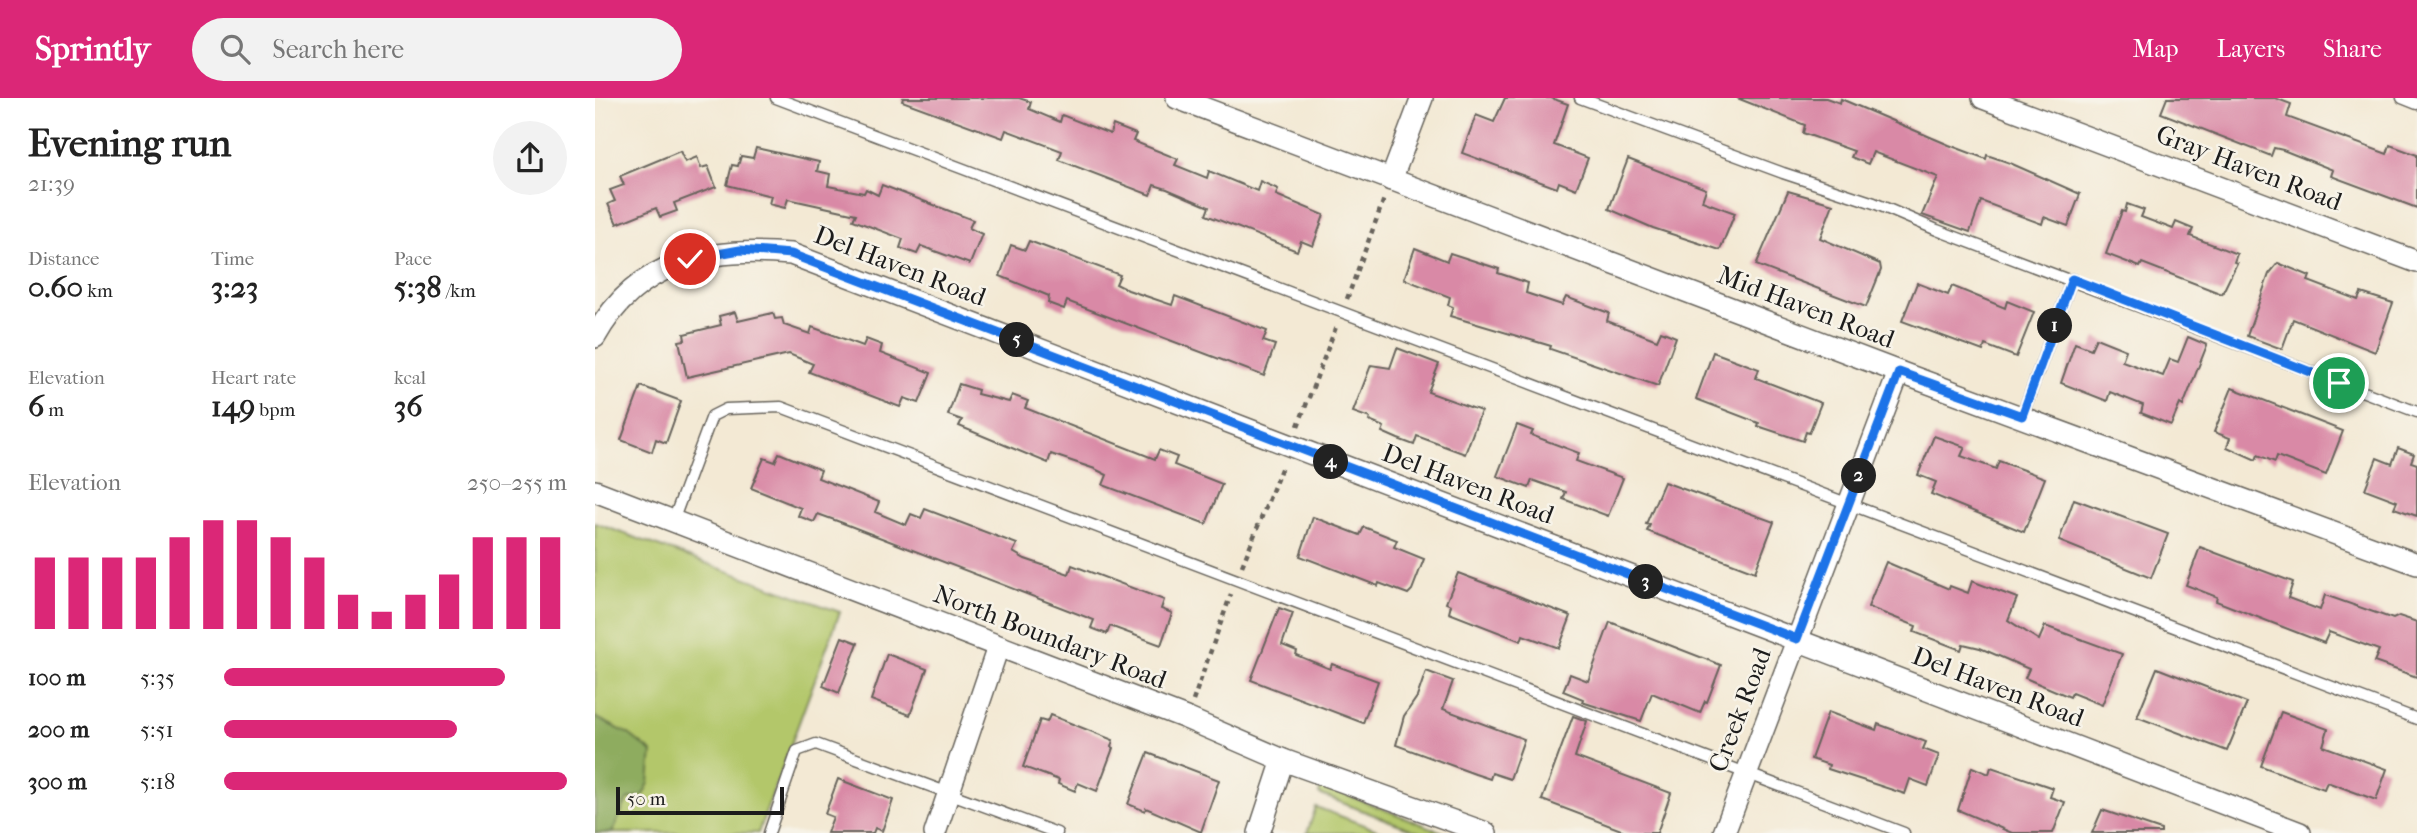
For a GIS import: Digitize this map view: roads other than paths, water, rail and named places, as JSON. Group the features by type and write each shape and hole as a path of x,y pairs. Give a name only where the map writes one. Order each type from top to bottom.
{"street":[{"name":"Mid Haven Road","path":"1177,98 1899,372 2417,564"},
{"path":"1391,180 1422,98"},
{"name":"Gray Haven Road","path":"1983,98 2417,262"},
{"name":"Del Haven Road","path":"595,337 621,298 655,272 690,259 740,250 791,254 2301,833"},
{"name":"Creek Road","path":"1724,833 1899,372"},
{"name":"North Boundary Road","path":"595,492 1187,718 1283,760 1486,833"},
{"path":"935,833 998,647"},
{"path":"1259,833 1283,760"}],"lane":[{"path":"776,98 1848,506 2417,719"},
{"path":"1580,98 1783,173 1874,203 1937,230 2072,279 2184,326 2417,412"},
{"path":"2402,98 2417,104"},
{"path":"2022,416 2072,279"},
{"path":"673,521 712,416 726,409 781,407 1250,582 1904,833"},
{"path":"769,833 797,751 816,744 1058,833"}]}
